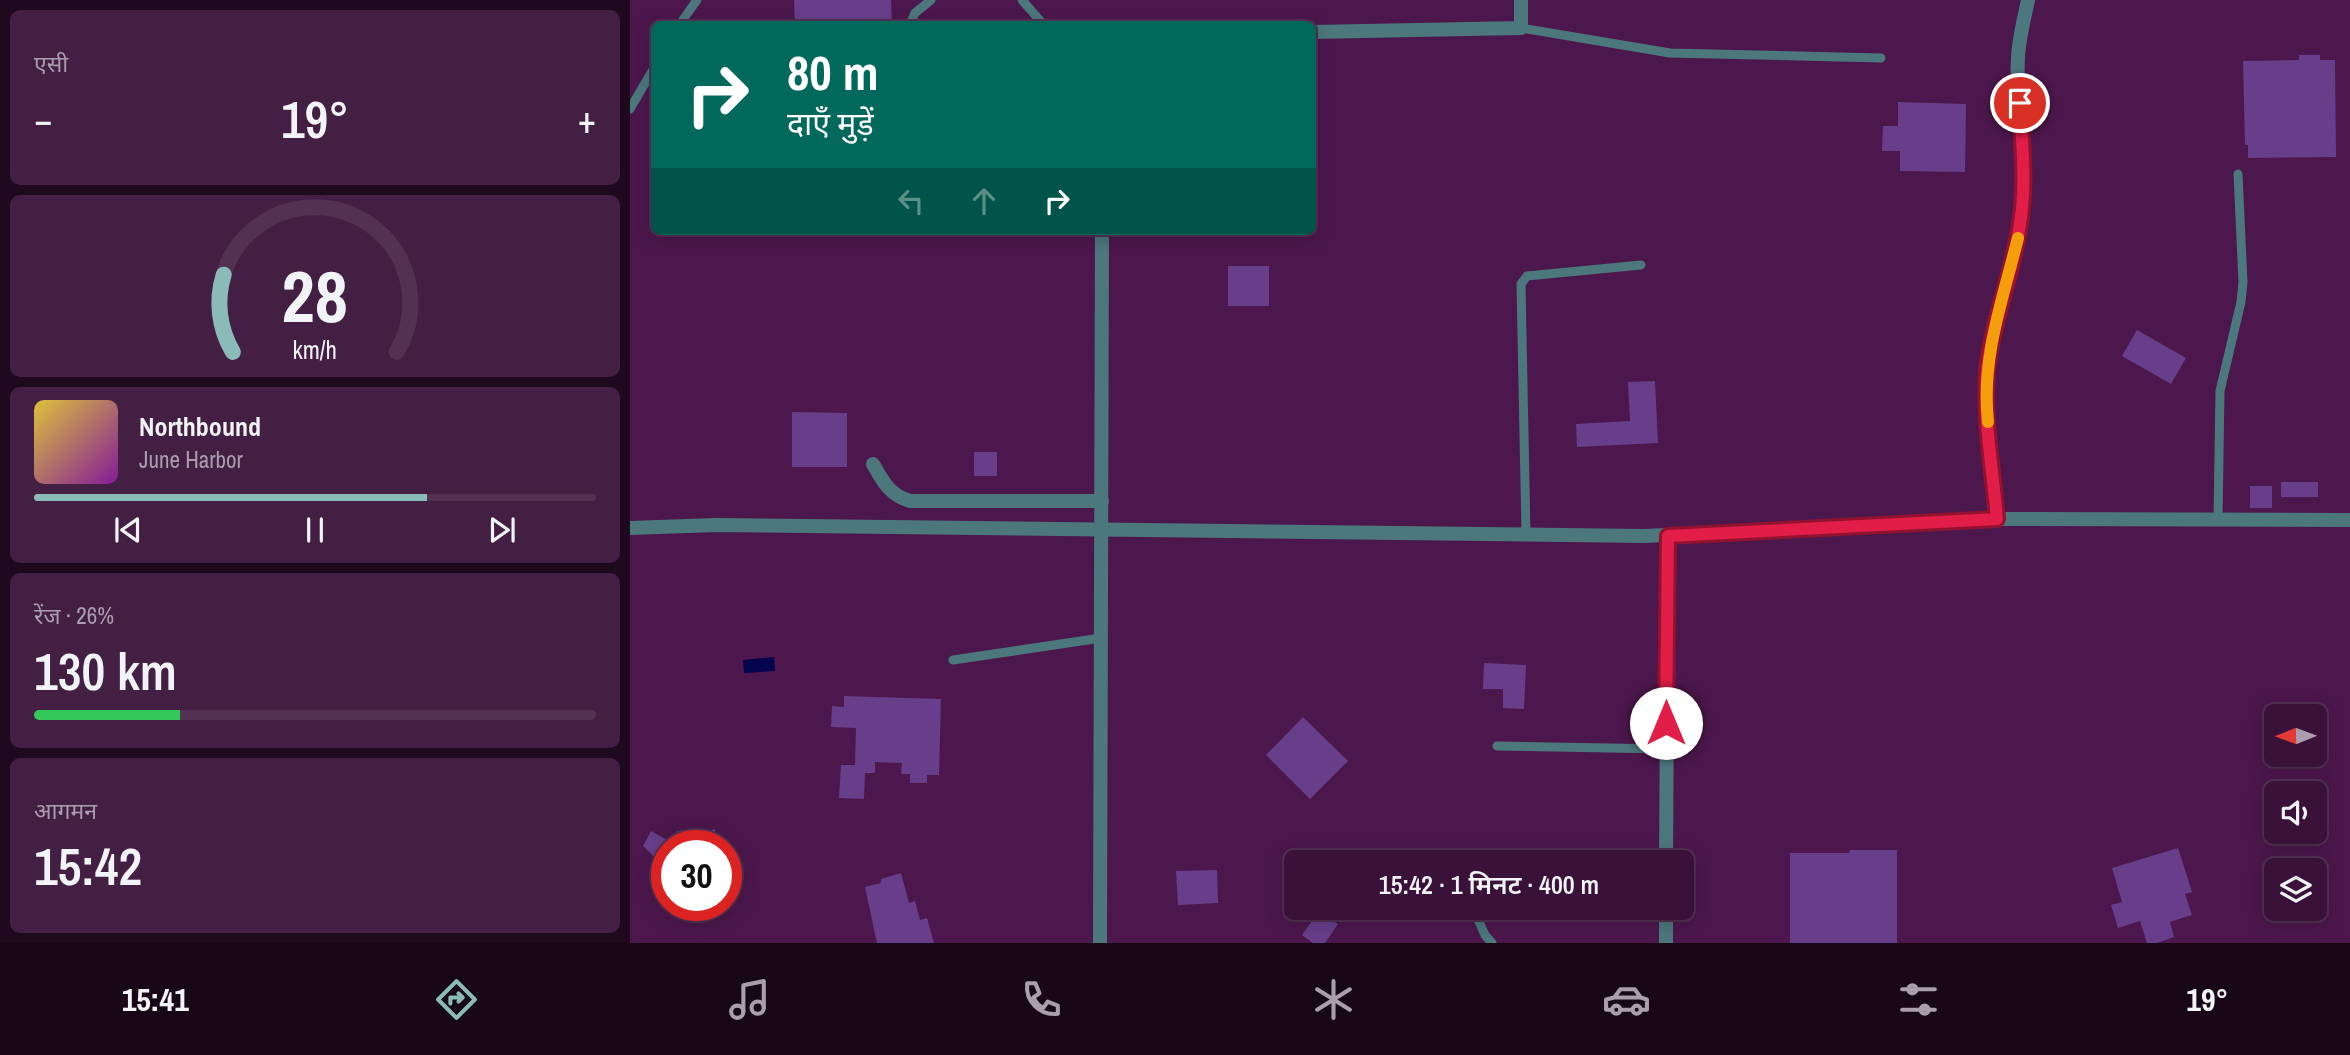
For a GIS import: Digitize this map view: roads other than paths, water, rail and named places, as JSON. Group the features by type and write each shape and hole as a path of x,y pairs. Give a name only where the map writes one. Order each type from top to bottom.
{"street":[{"path":"1316,32 1521,27 1521,0"},
{"path":"1997,519 1986,402 1987,370 2022,212 2024,186 2018,58 2028,0"},
{"path":"1100,943 1102,235"},
{"path":"873,464 887,489 898,498 910,501 1102,501"},
{"path":"630,528 716,525 1668,536 1997,519 2350,520"},
{"path":"1666,850 1668,536"},
{"path":"1666,920 1666,943"}],"lane":[{"path":"682,21 697,0"},
{"path":"911,21 915,13 931,0"},
{"path":"1022,0 1040,21"},
{"path":"1521,27 1670,53 1881,58"},
{"path":"630,108 651,73"},
{"path":"2218,521 2220,391 2241,302 2243,282 2238,174"},
{"path":"1526,535 1521,284 1527,276 1641,265"},
{"path":"953,660 1101,638"},
{"path":"1497,746 1666,749"},
{"path":"1478,920 1492,943"}]}
